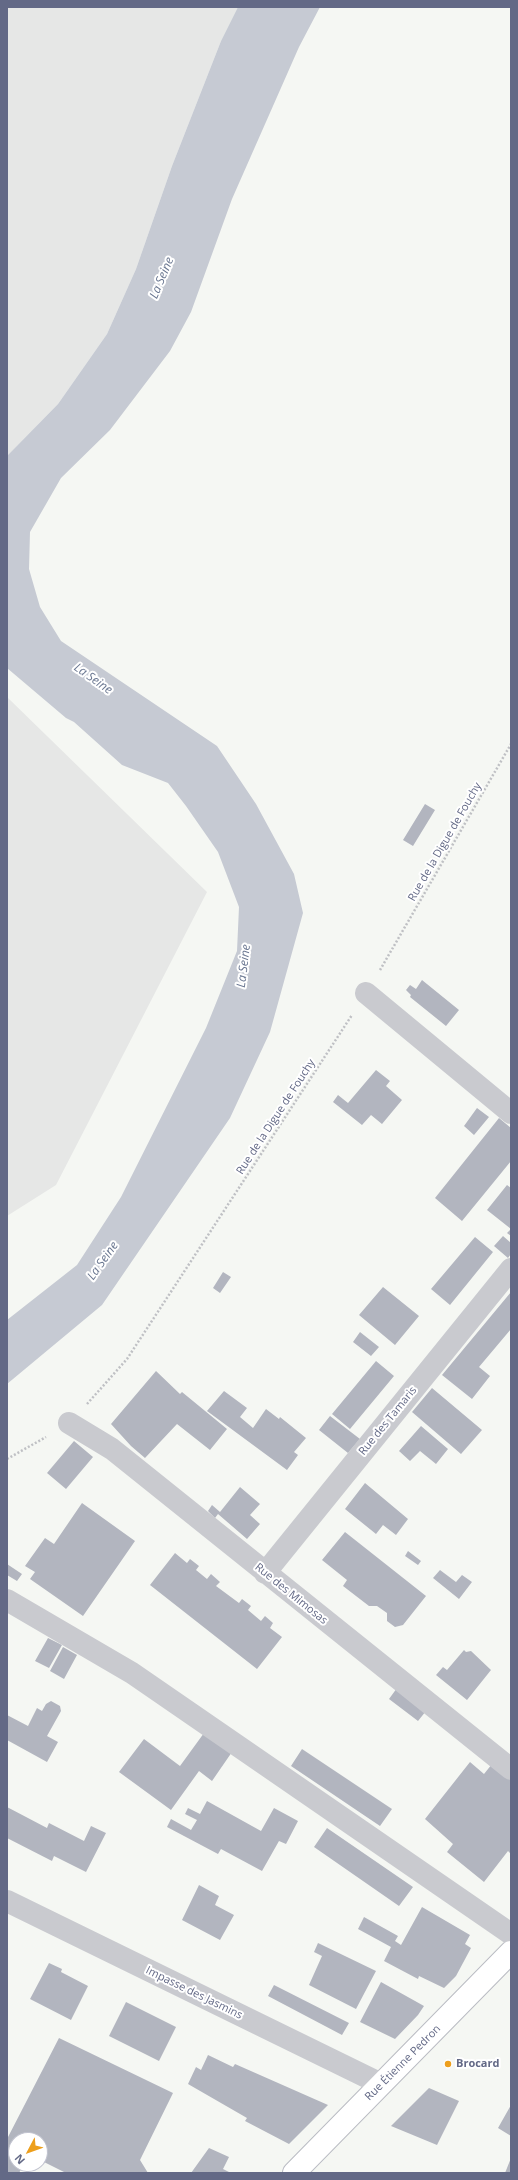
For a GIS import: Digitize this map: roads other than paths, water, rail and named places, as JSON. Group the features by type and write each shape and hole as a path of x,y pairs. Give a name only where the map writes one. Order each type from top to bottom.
{"street":[{"path":"366,993 511,1113"},
{"name":"Rue des Tamaris","path":"265,1573 511,1269"},
{"name":"Rue des Mimosas","path":"69,1423 112,1450 511,1769"},
{"path":"7,1600 132,1673 511,1934"},
{"name":"Impasse des Jasmins","path":"7,1901 381,2084"},
{"name":"Rue Étienne Pedron","path":"294,2173 511,1952"}],"water":[{"name":"La Seine","path":"238,7 320,7 299,47 232,199 191,312 170,351 110,430 61,478 30,532 29,569 40,607 61,641 217,746 256,804 294,874 303,913 270,1032 230,1118 102,1305 7,1384 7,1320 77,1265 121,1197 206,1028 237,951 239,907 218,852 168,783 122,765 74,722 66,718 7,668 7,456 58,404 107,334 136,269 172,166 221,41"}],"place":[{"name":"Brocard","path":"448,2064"}]}
